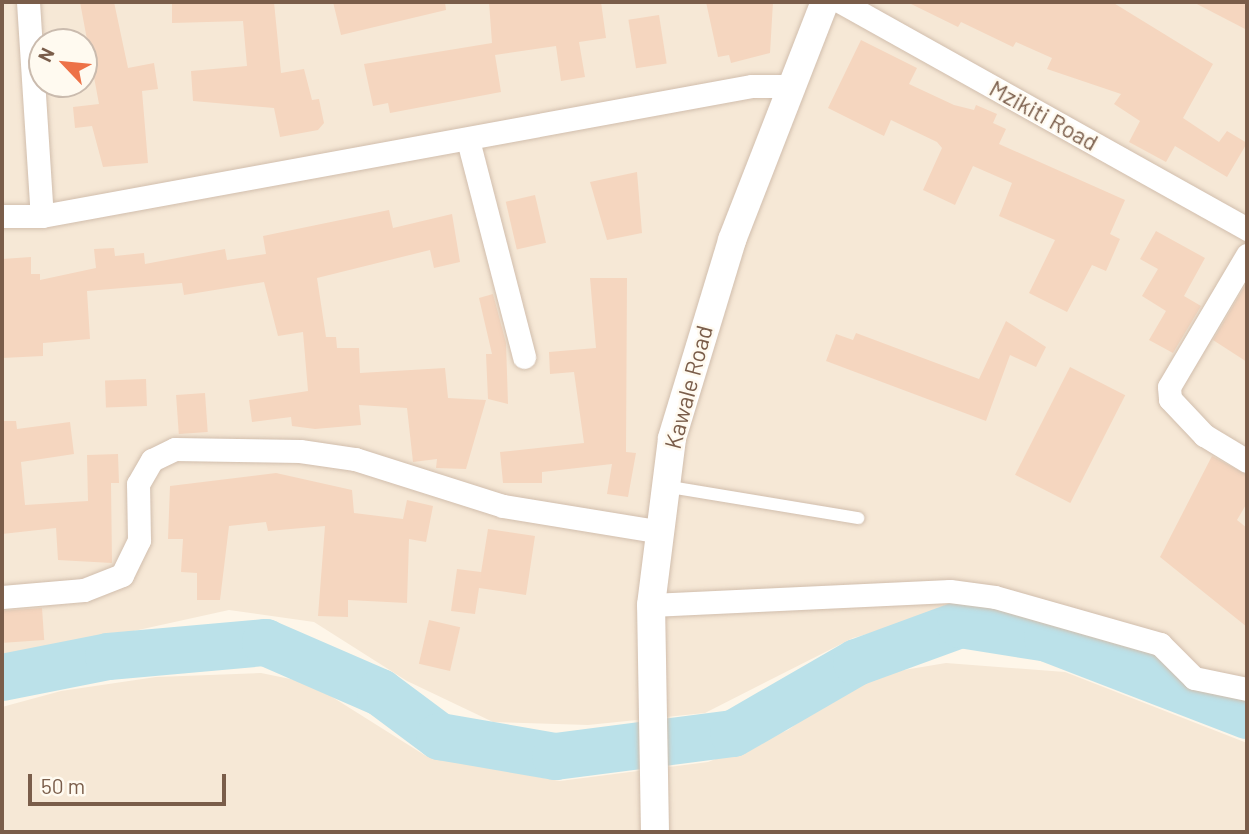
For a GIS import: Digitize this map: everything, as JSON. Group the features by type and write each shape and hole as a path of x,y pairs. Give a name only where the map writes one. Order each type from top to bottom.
{"street":[{"path":"27,2 43,216"},
{"name":"Kawale Road","path":"655,832 657,793 651,605 656,531 664,486 695,353 790,86 824,2"},
{"name":"Mzikiti Road","path":"841,2 1247,229"},
{"path":"2,216 43,216 752,86 790,86"},
{"path":"467,140 524,357"},
{"path":"1247,255 1169,387 1170,399 1203,435 1247,461"},
{"path":"2,597 84,590 121,575 139,540 138,484 152,460 175,449 300,451 355,459 466,497 656,531"},
{"path":"651,605 950,591 995,597 1153,641 1194,678 1247,689"}],"lane":[{"path":"664,486 858,519"}],"shaded area":[{"path":"2,2 1247,2 1247,705 969,605 853,638 705,713 588,725 493,722 407,681 314,622 229,610 52,649 2,671"},
{"path":"946,663 1065,672 1247,743 1247,832 2,832 2,707 61,691 156,677 261,673 310,683 426,756 560,781 708,762 788,730 862,677"}],"building":[{"path":"80,2 114,2 128,68 154,63 158,89 142,91 148,163 103,167 92,126 75,128 73,107 99,104 98,28 85,28"},
{"path":"172,2 274,2 281,73 304,69 312,100 319,99 324,123 318,130 280,137 274,108 193,101 191,71 247,66 243,21 172,23"},
{"path":"333,2 445,2 446,10 341,35"},
{"path":"489,2 601,2 606,38 579,42 585,77 561,81 556,46 495,55 501,92 390,113 388,103 373,106 364,64 492,43"},
{"path":"706,2 773,2 770,53 731,63 729,55 718,57"},
{"path":"907,2 1112,2 1213,64 1183,118 1219,142 1227,131 1247,143 1227,177 1175,146 1166,162 1129,142 1140,121 1114,104 1121,94 1047,69 1052,58 1016,42 1013,47 961,22 958,27"},
{"path":"1193,2 1247,2 1247,30"},
{"path":"659,15 667,63 636,68 628,20"},
{"path":"861,40 917,68 909,84 954,105 974,110 976,105 997,114 993,123 1006,129 999,144 1125,200 1110,234 1120,239 1106,271 1092,265 1067,312 1029,293 1055,240 999,216 1012,183 973,166 955,205 923,190 942,148 937,142 891,120 884,136 828,108"},
{"path":"637,172 642,233 607,240 590,182"},
{"path":"535,195 546,243 517,249 506,202"},
{"path":"389,210 393,228 452,214 460,262 434,268 430,250 317,278 326,337 336,337 337,348 359,348 360,373 445,368 448,398 486,400 466,469 436,468 437,459 413,462 407,408 359,405 361,425 315,429 292,426 291,417 252,422 249,400 308,391 303,332 278,336 264,282 184,295 182,283 87,291 90,339 43,343 43,356 2,358 2,259 31,257 31,274 40,274 40,280 96,268 94,249 114,248 115,256 144,253 145,264 225,249 227,260 266,254 263,236"},
{"path":"1156,231 1205,258 1184,296 1201,306 1173,353 1149,340 1166,311 1142,296 1158,269 1140,259"},
{"path":"590,278 627,278 626,452 636,453 628,497 607,494 612,464 542,472 542,483 503,483 500,452 584,443 574,372 550,374 549,352 596,348"},
{"path":"1247,282 1247,362 1213,340"},
{"path":"493,294 506,343 508,404 488,399 486,354 492,354 479,298"},
{"path":"1006,321 1046,347 1036,367 1010,355 986,421 826,361 836,334 853,340 856,333 979,379"},
{"path":"1070,367 1125,395 1070,503 1015,475"},
{"path":"146,379 147,406 106,407 105,380"},
{"path":"205,393 208,432 179,434 176,395"},
{"path":"2,421 16,421 17,429 70,422 74,454 21,462 25,505 88,501 87,455 118,454 119,483 111,483 112,563 58,560 56,528 2,534"},
{"path":"1212,456 1247,475 1247,503 1237,520 1247,528 1247,627 1160,557"},
{"path":"276,473 352,490 354,513 403,519 407,500 433,506 426,542 409,539 407,603 348,600 348,617 318,616 325,526 268,531 266,522 229,526 220,600 197,600 197,573 181,572 183,539 168,539 170,486"},
{"path":"488,529 535,536 526,595 479,588 475,614 451,611 457,569 481,572 480,579"},
{"path":"42,608 44,640 4,643 2,611"},
{"path":"429,620 460,627 450,671 419,664"}],"waterway":[{"path":"2,677 108,656 265,642 380,692 439,736 555,756 733,733 856,662 960,624 1047,638 1247,715"}]}
